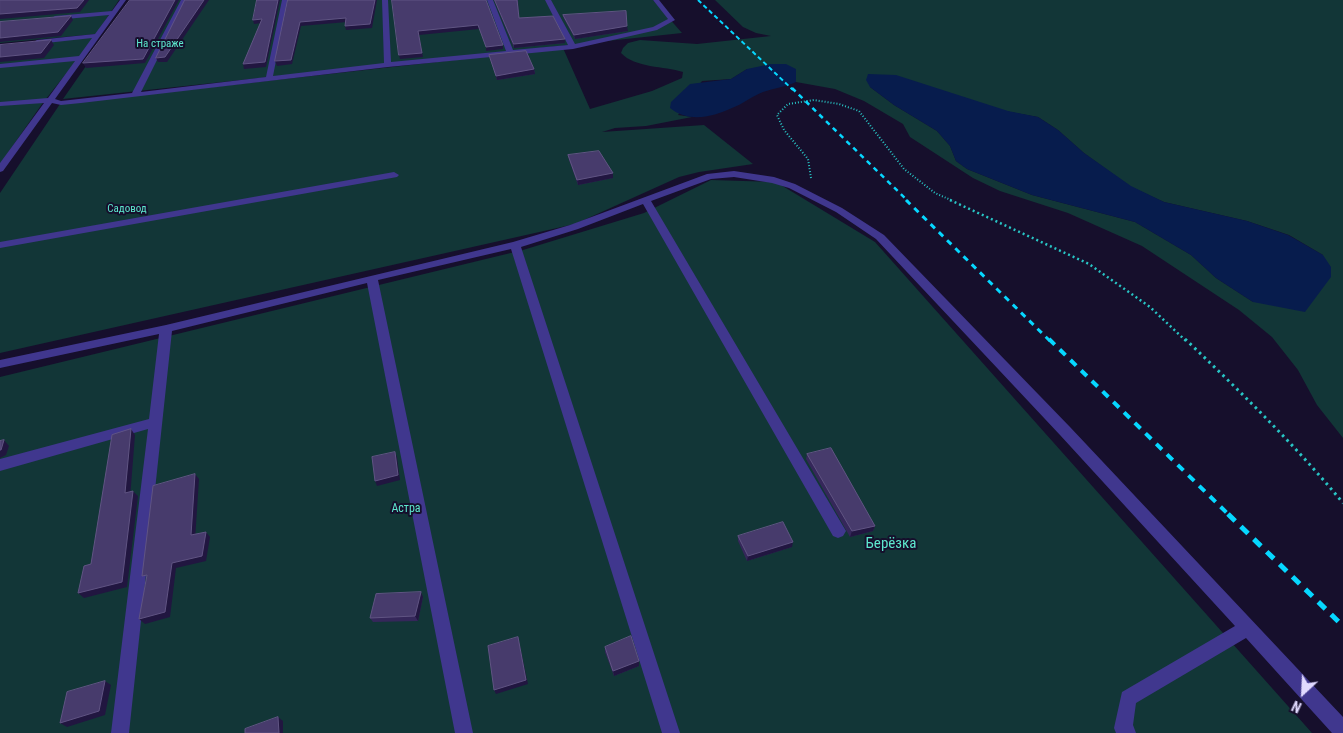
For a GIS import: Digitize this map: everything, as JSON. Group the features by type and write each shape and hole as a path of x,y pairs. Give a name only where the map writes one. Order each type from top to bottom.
{"street":[{"path":"0,169 39,118 123,0"},
{"path":"135,95 184,0"},
{"path":"269,80 285,0"},
{"path":"385,0 388,65"},
{"path":"490,0 510,53"},
{"path":"548,0 573,47"},
{"path":"0,104 50,100 61,103 388,65 573,47 655,29 672,20 656,0"},
{"path":"48,18 113,13"},
{"path":"31,43 96,36"},
{"path":"0,66 81,58"},
{"path":"0,152 13,150"},
{"path":"0,364 166,328 515,245 574,227 710,176 734,174 774,180 839,210 880,237 926,283 1065,431 1246,629 1343,731"},
{"path":"0,245 394,175"},
{"path":"646,200 838,531"},
{"path":"515,245 671,733"},
{"path":"372,279 464,733"},
{"path":"120,733 166,328"},
{"path":"0,465 155,422"},
{"path":"1127,733 1123,728 1128,698 1246,629"}],"path":[{"path":"816,198 808,159 784,130 777,115 788,104 814,100 840,104 859,111 904,169 936,193 1089,264 1135,296 1150,307 1226,378 1318,474 1343,503"}],"green space":[{"path":"0,0 119,0 96,34 0,43"},
{"name":"На страже","path":"132,0 653,0 682,33 63,99"},
{"name":"Садовод","path":"715,0 1343,0 1343,438 1317,405 1298,370 1272,337 1239,310 1142,246 1068,213 1000,191 973,178 910,137 903,124 864,101 835,89 796,82 796,69 747,69 731,79 702,81 678,115 692,117 646,126 615,128 602,132 704,125 753,164 679,177 575,224 0,353 0,193 60,104 563,48 590,109 652,91 682,78 683,72 642,64 627,58 621,53 628,43 640,40 697,44 771,36 756,33 743,27","holes":["870,87 1038,117 1058,130 1084,153 1131,187 1164,202 1247,221 1289,235 1323,255 1253,302 1216,278 1191,255 1135,222 1032,195 967,169 956,161 950,146 937,131 894,105"]},
{"path":"95,37 42,104 0,164 0,46"},
{"path":"711,180 776,182 875,242 1312,733 0,733 0,377 523,250 644,213"}],"water":[{"path":"771,64 786,64 796,69 796,82 763,92 725,111 709,116 685,116 670,108 671,102 690,84 731,79 747,69"},
{"path":"868,74 896,75 1008,111 1038,117 1058,130 1084,153 1131,186 1164,202 1247,221 1288,235 1323,255 1331,267 1331,277 1305,312 1253,302 1216,278 1191,255 1135,222 1032,195 967,169 956,161 950,146 937,131 894,105 870,87 866,80"}],"building":[{"path":"0,0 84,0 77,8 0,14"},
{"path":"130,0 175,0 143,59 83,63"},
{"path":"185,0 204,0 165,57 156,58"},
{"path":"257,0 278,0 265,62 243,64 262,19 253,20"},
{"path":"288,0 375,0 370,24 345,26 346,18 300,22 291,60 275,61"},
{"path":"392,0 486,0 503,45 486,47 478,25 418,31 422,53 399,55"},
{"path":"495,0 517,0 519,18 553,16 565,39 514,44"},
{"path":"626,11 627,26 574,35 563,15"},
{"path":"71,16 58,32 0,38 0,22"},
{"path":"51,40 41,53 0,57 0,45"},
{"path":"526,51 534,69 496,76 489,55"},
{"path":"599,151 613,173 577,180 568,155"},
{"path":"131,429 125,493 133,491 122,582 78,593 84,566 91,564 112,435"},
{"path":"4,440 1,450 0,450 0,441"},
{"path":"831,448 875,526 852,531 807,454"},
{"path":"395,452 398,475 375,481 372,457"},
{"path":"195,474 191,535 206,532 202,556 172,563 165,612 139,619 147,575 142,576 153,486"},
{"path":"783,522 793,542 748,556 738,536"},
{"path":"421,592 415,616 370,618 376,594"},
{"path":"631,636 639,661 613,671 605,647"},
{"path":"518,637 526,680 494,690 488,646"},
{"path":"105,681 99,711 60,723 67,692"},
{"path":"278,717 279,733 245,733 245,729"}],"railway":[{"path":"698,0 793,90"},
{"path":"792,88 908,201"},
{"path":"906,200 1050,341"},
{"path":"1049,339 1229,515"},
{"path":"1228,514 1343,626"}],"park label":[{"name":"Астра","path":"406,509"},
{"name":"Берёзка","path":"891,544"}]}
